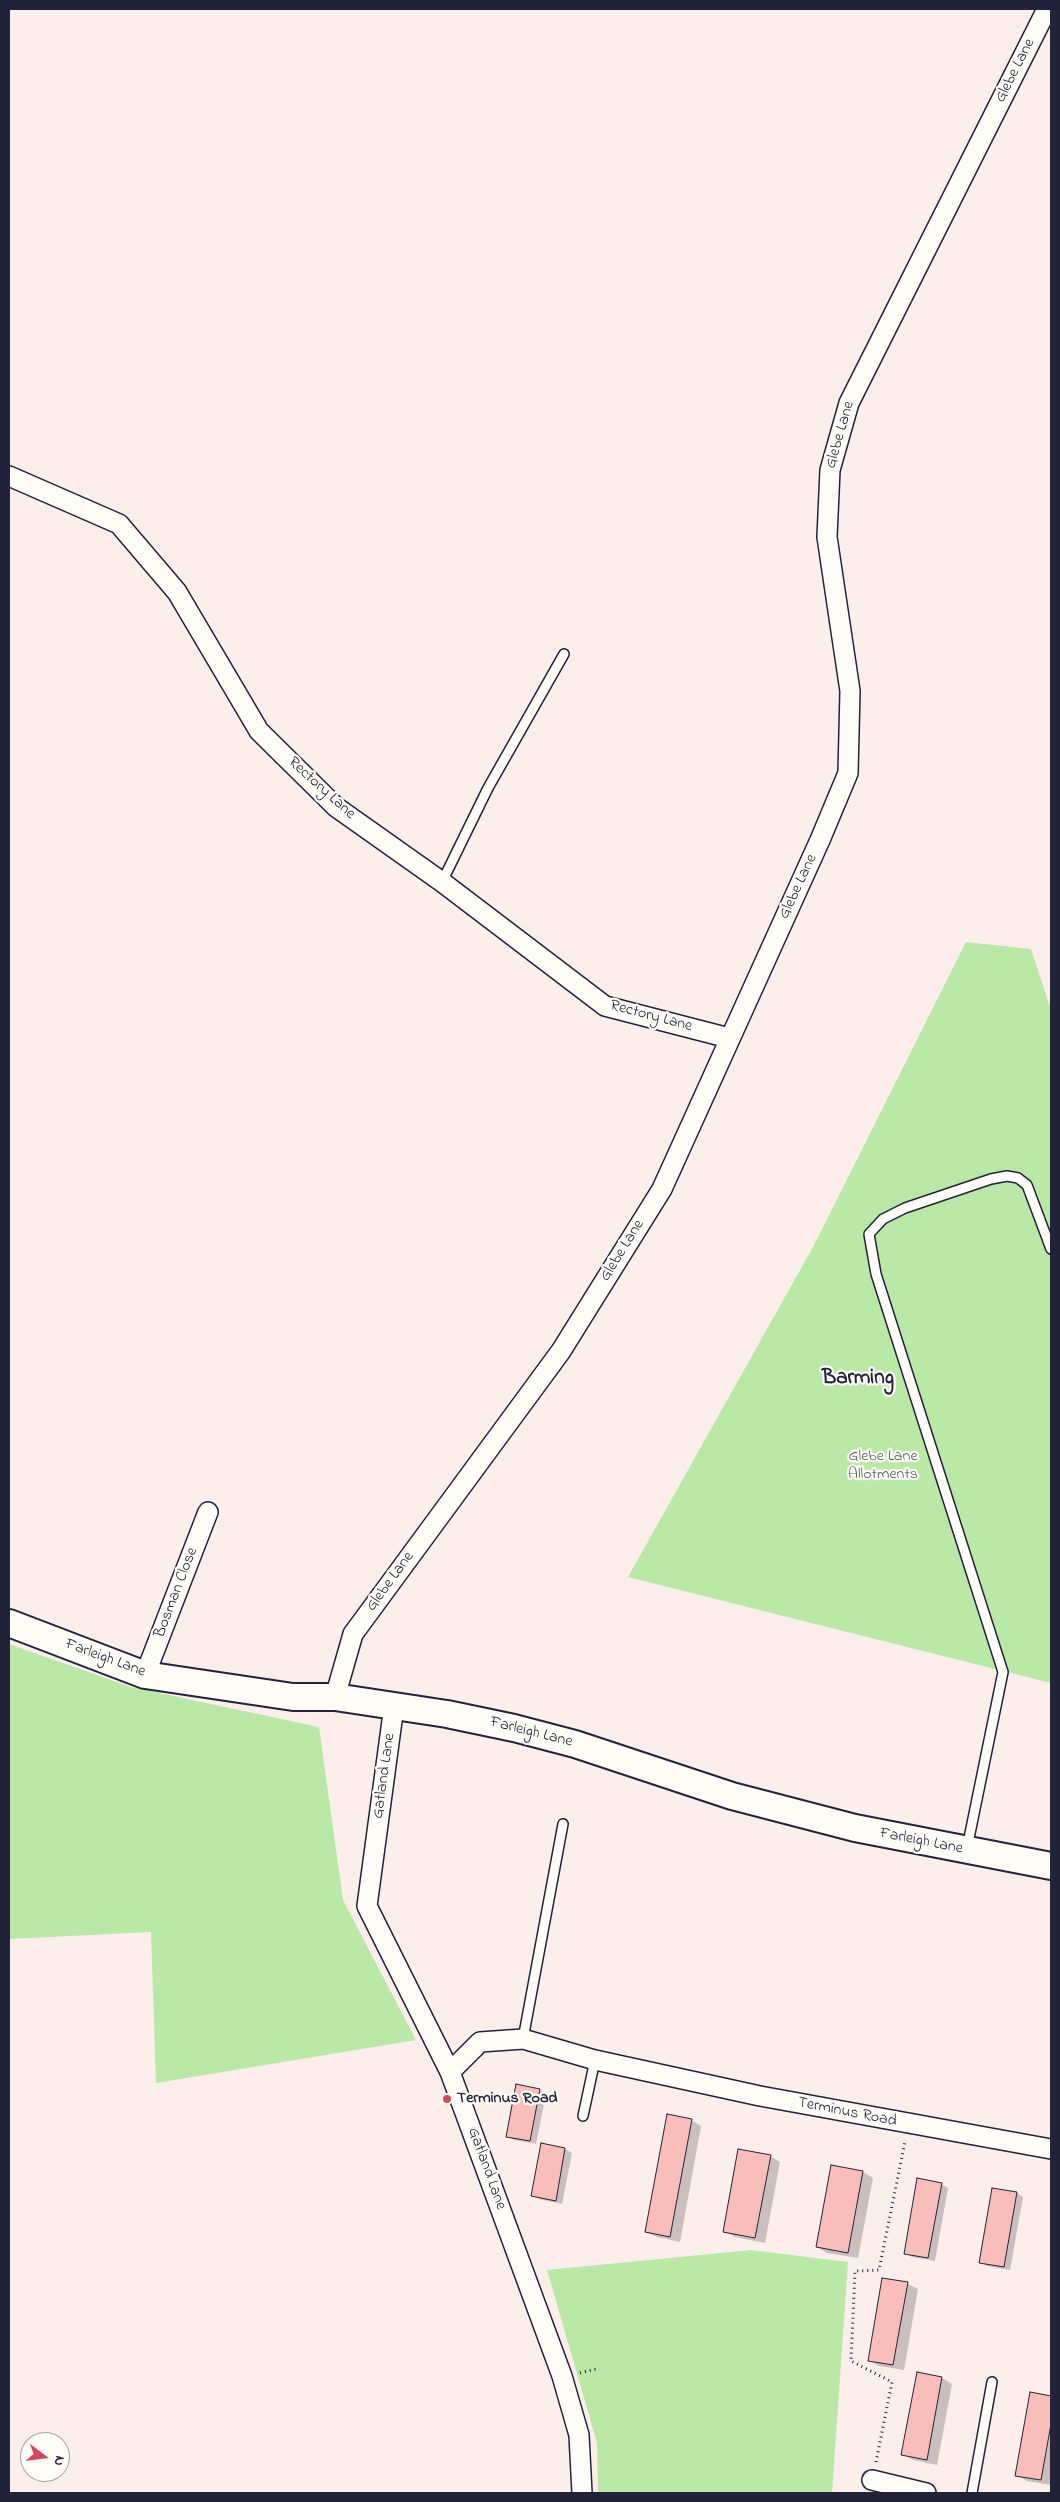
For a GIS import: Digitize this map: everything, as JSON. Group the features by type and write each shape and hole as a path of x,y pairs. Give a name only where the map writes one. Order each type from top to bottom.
{"street":[{"name":"Glebe Lane","path":"334,1697 353,1634 562,1351 662,1189 820,840 848,773 850,691 827,537 830,470 849,403 1047,9"},
{"name":"Rectory Lane","path":"9,476 119,524 177,592 259,731 336,807 442,882 605,1006 729,1038"},
{"name":"Bosman Close","path":"146,1675 208,1512"},
{"name":"Farleigh Lane","path":"9,1623 146,1675 293,1697 334,1697 447,1714 575,1744 732,1796 855,1828 1051,1866"},
{"name":"Gatland Lane","path":"394,1706 367,1906 450,2072 562,2376 579,2435 582,2493"},
{"name":"Terminus Road","path":"450,2072 480,2042 522,2039 595,2060 760,2096 1051,2149"},
{"path":"872,2480 926,2493"}],"lane":[{"path":"442,882 488,788 564,654"},
{"path":"966,1851 1003,1672 876,1274 869,1234 883,1218 905,1208 991,1179 1007,1176 1018,1178 1027,1185 1051,1249"},
{"path":"522,2039 563,1824"},
{"path":"583,2116 595,2060"},
{"path":"972,2493 992,2382"}],"path":[{"path":"872,2480 892,2382 851,2361 855,2271 879,2270 909,2124"}],"green space":[{"name":"Glebe Lane Allotments","path":"966,942 1031,949 1051,1010 1051,1683 628,1577 813,1247"},
{"path":"9,1644 131,1687 319,1727 343,1900 416,2040 156,2083 151,1932 9,1939"},
{"path":"751,2250 848,2262 832,2493 598,2493 597,2443 547,2270"}],"building":[{"path":"516,2084 540,2089 530,2141 506,2137"},
{"path":"667,2114 692,2119 670,2237 645,2232"},
{"path":"541,2143 565,2148 556,2201 531,2196"},
{"path":"738,2149 771,2155 755,2238 723,2232"},
{"path":"831,2165 863,2171 848,2253 816,2247"},
{"path":"917,2178 942,2183 928,2258 904,2254"},
{"path":"992,2188 1017,2192 1004,2267 979,2263"},
{"path":"882,2278 908,2282 893,2365 868,2361"},
{"path":"917,2372 942,2377 927,2460 901,2455"},
{"path":"1030,2392 1051,2396 1051,2424 1041,2480 1015,2476"}],"place":[{"name":"Terminus Road","path":"447,2099"}],"district":[{"name":"Barming","path":"858,1380"}]}
